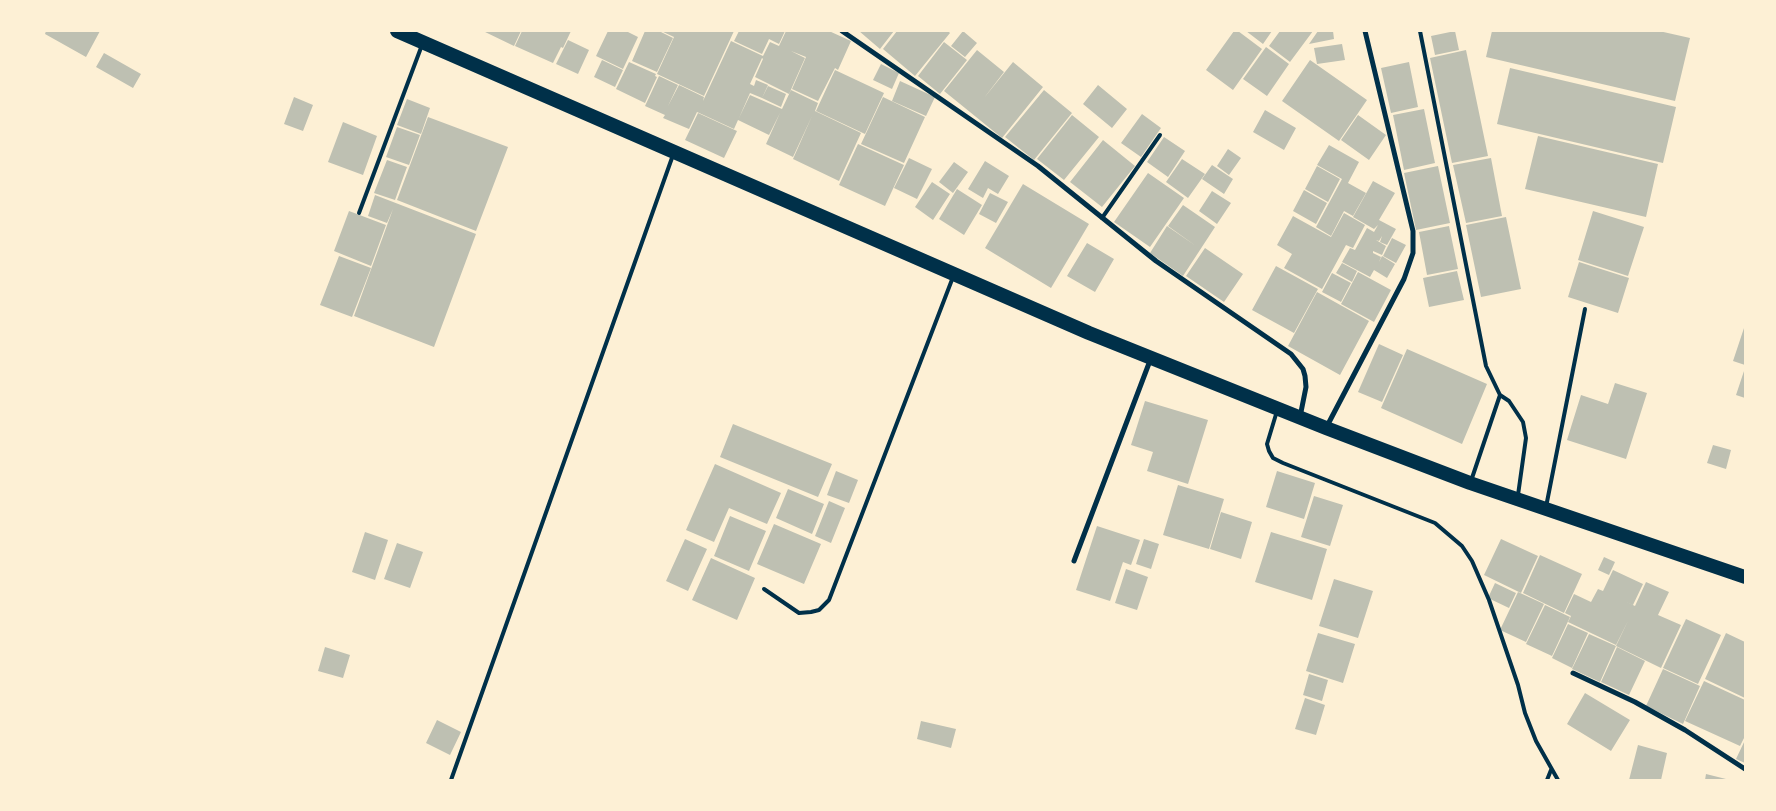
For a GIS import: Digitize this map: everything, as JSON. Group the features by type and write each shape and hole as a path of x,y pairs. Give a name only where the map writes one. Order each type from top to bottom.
{"highway":[{"path":"397,31 674,153 1151,358 1300,418 1470,483 1745,577"}],"street":[{"path":"842,31 1038,166 1156,261 1291,354 1303,369 1305,376 1306,387 1300,418"},
{"path":"1326,428 1404,279 1413,253 1413,231 1364,31"},
{"path":"1074,561 1151,358"},
{"path":"1573,673 1635,702 1684,730 1745,770"}],"lane":[{"path":"1420,31 1486,366 1500,395 1509,401 1523,422 1526,438 1517,500"},
{"path":"359,213 422,42"},
{"path":"1102,218 1160,135"},
{"path":"452,780 674,153"},
{"path":"764,589 798,613 819,610 829,600 954,274"},
{"path":"1545,509 1585,309"},
{"path":"1470,483 1500,395"},
{"path":"1278,409 1267,444 1273,458 1435,523 1462,546 1472,561 1488,600 1536,742 1558,780"},
{"path":"1548,780 1551,770"}],"building":[{"path":"46,31 100,31 86,57 45,34"},
{"path":"483,31 521,31 514,46"},
{"path":"522,31 571,31 553,63 515,46"},
{"path":"608,31 626,31 638,37 623,69 596,56"},
{"path":"645,31 659,31 673,38 657,72 632,61"},
{"path":"661,31 734,31 704,96 657,74 674,37"},
{"path":"739,31 785,31 779,44 769,39 762,54 734,41"},
{"path":"786,31 829,31 851,41 838,70 835,68 818,101 792,89 806,57 791,51 805,58 789,94 755,77 762,58 750,84 754,86 756,80 768,85 762,98 750,93 739,118 750,95 782,109 791,90 818,103 815,111 861,133 839,181 793,159 812,116 793,157 766,144 780,113 769,135 738,120 734,129 697,112 689,129 663,118 665,115 645,106 659,76 678,85 668,106 679,85 704,97 703,101 731,41 763,56 770,42 779,46"},
{"path":"859,31 894,31 880,49"},
{"path":"897,31 948,31 950,33 915,76 883,49"},
{"path":"963,31 977,43 965,57 951,46"},
{"path":"1234,31 1238,31 1262,49 1233,90 1206,70"},
{"path":"1246,31 1272,31 1263,44"},
{"path":"1280,31 1313,31 1290,62 1269,46"},
{"path":"1318,31 1333,31 1334,39 1309,44"},
{"path":"1455,31 1459,50 1435,55 1431,36"},
{"path":"1492,31 1659,31 1690,38 1675,101 1486,57"},
{"path":"568,40 589,50 578,74 556,64"},
{"path":"944,42 967,60 940,94 918,76"},
{"path":"1342,44 1345,60 1317,64 1314,48"},
{"path":"1266,47 1289,64 1267,96 1243,79"},
{"path":"977,50 1004,72 984,98 1013,62 1043,87 1002,138 944,91"},
{"path":"1466,50 1488,156 1452,163 1430,58"},
{"path":"104,53 141,74 133,88 96,67"},
{"path":"602,60 623,70 615,87 594,77"},
{"path":"1310,60 1367,100 1339,141 1282,101"},
{"path":"629,62 656,74 655,76 657,77 645,103 616,89"},
{"path":"1409,62 1418,107 1391,113 1381,68"},
{"path":"881,64 899,73 892,89 873,80"},
{"path":"1510,68 1676,107 1663,163 1497,124"},
{"path":"835,70 884,93 865,134 816,111"},
{"path":"900,81 935,97 926,116 892,101"},
{"path":"1098,85 1127,109 1112,128 1083,104"},
{"path":"768,86 786,94 781,107 762,98"},
{"path":"1044,90 1072,113 1034,160 1005,137"},
{"path":"294,97 313,105 303,131 284,124"},
{"path":"883,97 925,117 904,163 861,144"},
{"path":"407,99 430,108 421,134 397,125"},
{"path":"1424,109 1435,163 1404,170 1393,115"},
{"path":"1265,110 1296,128 1284,150 1253,132"},
{"path":"698,113 737,131 724,158 685,140"},
{"path":"1142,114 1161,128 1141,157 1121,143"},
{"path":"1072,115 1099,137 1064,180 1037,159"},
{"path":"1358,115 1386,135 1369,160 1341,140"},
{"path":"428,117 508,147 476,231 397,200"},
{"path":"343,122 377,136 363,175 328,162"},
{"path":"397,127 420,135 409,165 386,157"},
{"path":"1538,136 1658,164 1646,217 1525,189"},
{"path":"1164,137 1185,151 1168,177 1147,162"},
{"path":"1103,140 1135,166 1102,207 1070,182"},
{"path":"858,144 904,165 885,206 839,185"},
{"path":"1329,145 1359,162 1348,183 1366,193 1353,216 1344,211 1331,236 1316,227 1342,179 1317,165"},
{"path":"1228,149 1241,158 1229,175 1217,166"},
{"path":"909,158 932,169 917,199 894,188"},
{"path":"1491,158 1502,216 1466,223 1453,165"},
{"path":"1182,159 1205,174 1188,198 1166,182"},
{"path":"387,160 407,167 395,200 374,193"},
{"path":"985,161 1009,176 998,194 988,188 983,198 968,189"},
{"path":"954,162 968,172 953,193 939,182"},
{"path":"1212,165 1233,179 1224,194 1202,179"},
{"path":"1317,166 1340,179 1328,202 1305,189"},
{"path":"1438,166 1450,223 1416,230 1404,173"},
{"path":"1148,173 1184,198 1150,247 1114,222"},
{"path":"1373,181 1395,193 1379,220 1396,229 1387,245 1380,242 1382,236 1379,241 1376,240 1386,246 1382,255 1373,251 1373,253 1381,257 1379,262 1382,256 1395,264 1387,278 1374,270 1370,277 1342,262 1350,248 1355,250 1367,228 1374,232 1378,225 1374,229 1353,217"},
{"path":"932,182 950,194 933,220 915,207"},
{"path":"1023,184 1089,224 1051,288 985,248"},
{"path":"957,189 982,205 964,235 939,219"},
{"path":"1304,190 1327,203 1316,224 1293,211"},
{"path":"1212,191 1231,203 1217,224 1199,211"},
{"path":"990,193 1008,202 996,223 979,214"},
{"path":"375,195 476,234 434,347 354,316 393,209 387,223 368,216"},
{"path":"1183,205 1215,227 1183,276 1150,253 1167,226 1196,246 1168,226"},
{"path":"349,211 386,225 371,266 334,251"},
{"path":"1593,211 1644,227 1628,276 1578,260"},
{"path":"1344,213 1365,225 1353,248 1346,245 1322,289 1284,268 1292,254 1277,245 1293,216 1331,237"},
{"path":"1506,217 1521,289 1481,297 1466,225"},
{"path":"1449,226 1458,269 1427,275 1419,232"},
{"path":"1392,238 1406,245 1396,263 1383,256"},
{"path":"1087,243 1114,259 1095,292 1067,276"},
{"path":"1205,248 1243,274 1224,302 1186,276"},
{"path":"339,256 371,268 352,317 320,305"},
{"path":"1579,262 1629,278 1618,313 1568,297"},
{"path":"1342,263 1357,271 1352,282 1336,273"},
{"path":"1276,266 1318,289 1294,333 1252,310"},
{"path":"1457,271 1464,300 1429,307 1423,278"},
{"path":"1358,272 1391,290 1374,322 1341,304"},
{"path":"1332,273 1351,283 1341,302 1322,292"},
{"path":"1317,292 1369,321 1340,375 1288,346"},
{"path":"1745,325 1745,365 1733,361"},
{"path":"1379,344 1403,355 1382,402 1358,392"},
{"path":"1407,349 1487,384 1462,444 1381,408"},
{"path":"1745,368 1745,398 1736,395"},
{"path":"1615,383 1647,393 1626,459 1567,440 1581,395 1608,404"},
{"path":"1145,401 1208,420 1188,484 1147,471 1153,452 1131,445"},
{"path":"733,424 832,464 818,497 720,457"},
{"path":"1713,445 1731,450 1726,469 1707,463"},
{"path":"715,464 781,493 767,524 729,508 714,542 686,530"},
{"path":"836,471 858,480 849,503 827,495"},
{"path":"1277,471 1315,483 1304,519 1266,507"},
{"path":"1178,485 1224,499 1209,549 1163,535"},
{"path":"788,489 824,504 812,534 776,518"},
{"path":"1314,496 1343,505 1330,546 1301,537"},
{"path":"829,501 845,508 831,543 815,536"},
{"path":"1221,512 1252,522 1241,559 1210,549"},
{"path":"730,516 766,531 749,571 714,556"},
{"path":"774,524 821,544 804,584 757,564"},
{"path":"1097,526 1140,540 1131,565 1123,562 1110,601 1076,590"},
{"path":"365,532 388,540 375,580 352,572"},
{"path":"1271,532 1327,549 1312,600 1255,582"},
{"path":"685,539 707,549 688,591 666,581"},
{"path":"1144,539 1159,544 1151,569 1136,564"},
{"path":"1501,539 1538,556 1521,593 1484,575"},
{"path":"397,543 423,552 410,588 384,579"},
{"path":"1540,555 1582,574 1564,613 1523,593"},
{"path":"1604,557 1615,562 1609,575 1598,570"},
{"path":"711,558 755,578 737,620 692,600"},
{"path":"1126,569 1148,577 1137,610 1115,603"},
{"path":"1613,570 1643,584 1633,605 1618,598 1635,606 1646,582 1669,592 1658,615 1681,625 1661,668 1616,646 1628,621 1616,645 1568,622 1571,616 1565,613 1574,594 1591,602 1598,589 1603,591"},
{"path":"1334,579 1373,591 1358,638 1319,626"},
{"path":"1495,583 1516,593 1509,608 1488,598"},
{"path":"1518,592 1544,604 1526,642 1500,630"},
{"path":"1545,605 1570,617 1552,656 1526,644"},
{"path":"1686,619 1721,635 1698,684 1663,668"},
{"path":"1568,624 1588,633 1572,668 1552,658"},
{"path":"1318,633 1355,644 1343,683 1306,671"},
{"path":"1726,633 1745,642 1745,698 1705,679"},
{"path":"1589,634 1616,646 1600,682 1572,669"},
{"path":"325,647 350,655 343,678 318,671"},
{"path":"1617,647 1645,661 1629,695 1601,682"},
{"path":"1663,669 1700,686 1683,724 1646,706"},
{"path":"1309,674 1328,680 1322,701 1303,695"},
{"path":"1704,681 1745,700 1745,736 1740,746 1685,721"},
{"path":"1585,693 1630,720 1611,751 1567,724"},
{"path":"1305,698 1325,705 1316,735 1295,729"},
{"path":"437,720 461,732 450,755 426,743"},
{"path":"921,721 956,729 951,748 917,739"},
{"path":"1745,740 1745,763 1736,759"},
{"path":"1638,745 1667,753 1661,780 1629,780"},
{"path":"1706,774 1726,779 1726,780 1705,780"}]}
